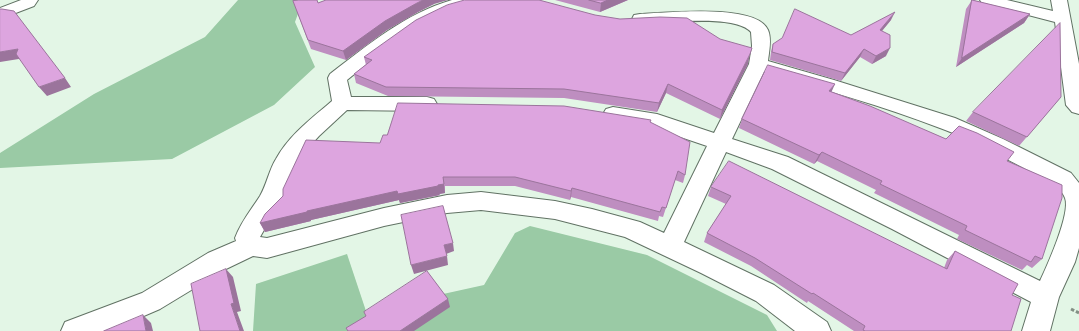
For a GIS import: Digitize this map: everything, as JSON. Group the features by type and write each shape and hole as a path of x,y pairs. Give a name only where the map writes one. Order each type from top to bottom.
{"street":[{"path":"0,14 28,3 30,0"},
{"path":"342,103 337,78 360,60 407,26 452,6 475,0"},
{"path":"988,0 1064,19"},
{"path":"1058,0 1064,19 1076,105 1079,107"},
{"path":"627,20 674,17 728,18 752,23 760,32 761,46 758,64 719,141 669,247"},
{"path":"758,64 835,86 948,123 995,144 1063,179 1076,195 1079,208 1062,262 1046,297 1036,331"},
{"path":"251,246 247,238 250,228 271,198 274,185 285,162 301,141 342,103 443,105"},
{"path":"595,112 658,121 780,163 907,225 1046,297"},
{"path":"76,331 151,301 217,261 251,246 267,248 413,210 447,204 481,201 555,210 592,218 631,229 710,265 765,293 817,331"}],"green space":[{"path":"238,0 303,0 295,22 315,67 274,105 172,159 0,168 0,153 94,94 205,37"},
{"path":"530,226 647,255 767,315 777,331 253,331 256,284 347,254 366,311 484,285 515,233"}],"building":[{"path":"317,0 318,3 326,0 423,0 385,21 343,51 308,40 293,1"},
{"path":"465,0 539,0 595,15 620,19 660,17 687,18 720,39 752,48 722,110 668,84 659,103 564,89 386,87 354,74 372,60 364,57 416,20 447,5"},
{"path":"589,0 608,0 601,3"},
{"path":"972,0 1030,14 962,58"},
{"path":"0,9 14,11 65,78 39,87 16,54 18,49 0,52"},
{"path":"795,9 851,35 895,12 880,30 890,35 890,48 876,56 864,49 845,73 772,52 773,44 782,38"},
{"path":"1060,23 1061,97 1027,137 973,112"},
{"path":"768,65 835,84 829,91 870,106 946,139 959,126 977,133 1014,152 1007,161 1062,185 1062,198 1042,259 1035,256 1031,262 965,230 967,226 880,184 882,181 822,152 819,155 742,119"},
{"path":"398,103 564,106 651,120 650,122 690,142 685,175 678,171 666,208 662,207 660,212 572,188 571,191 515,177 443,177 444,184 438,186 398,194 397,191 260,223 265,214 283,196 283,189 306,140 380,143 383,135 387,135"},
{"path":"729,161 947,269 955,251 1018,284 1012,295 1021,299 1011,331 863,330 865,326 813,293 812,294 755,258 707,233 731,196 711,187"},
{"path":"443,206 453,243 444,245 447,256 411,265 401,215"},
{"path":"226,269 234,303 231,304 240,331 200,331 191,284"},
{"path":"427,271 448,299 400,331 348,331 346,328 366,316 364,312"},
{"path":"143,315 146,331 104,331"}]}
